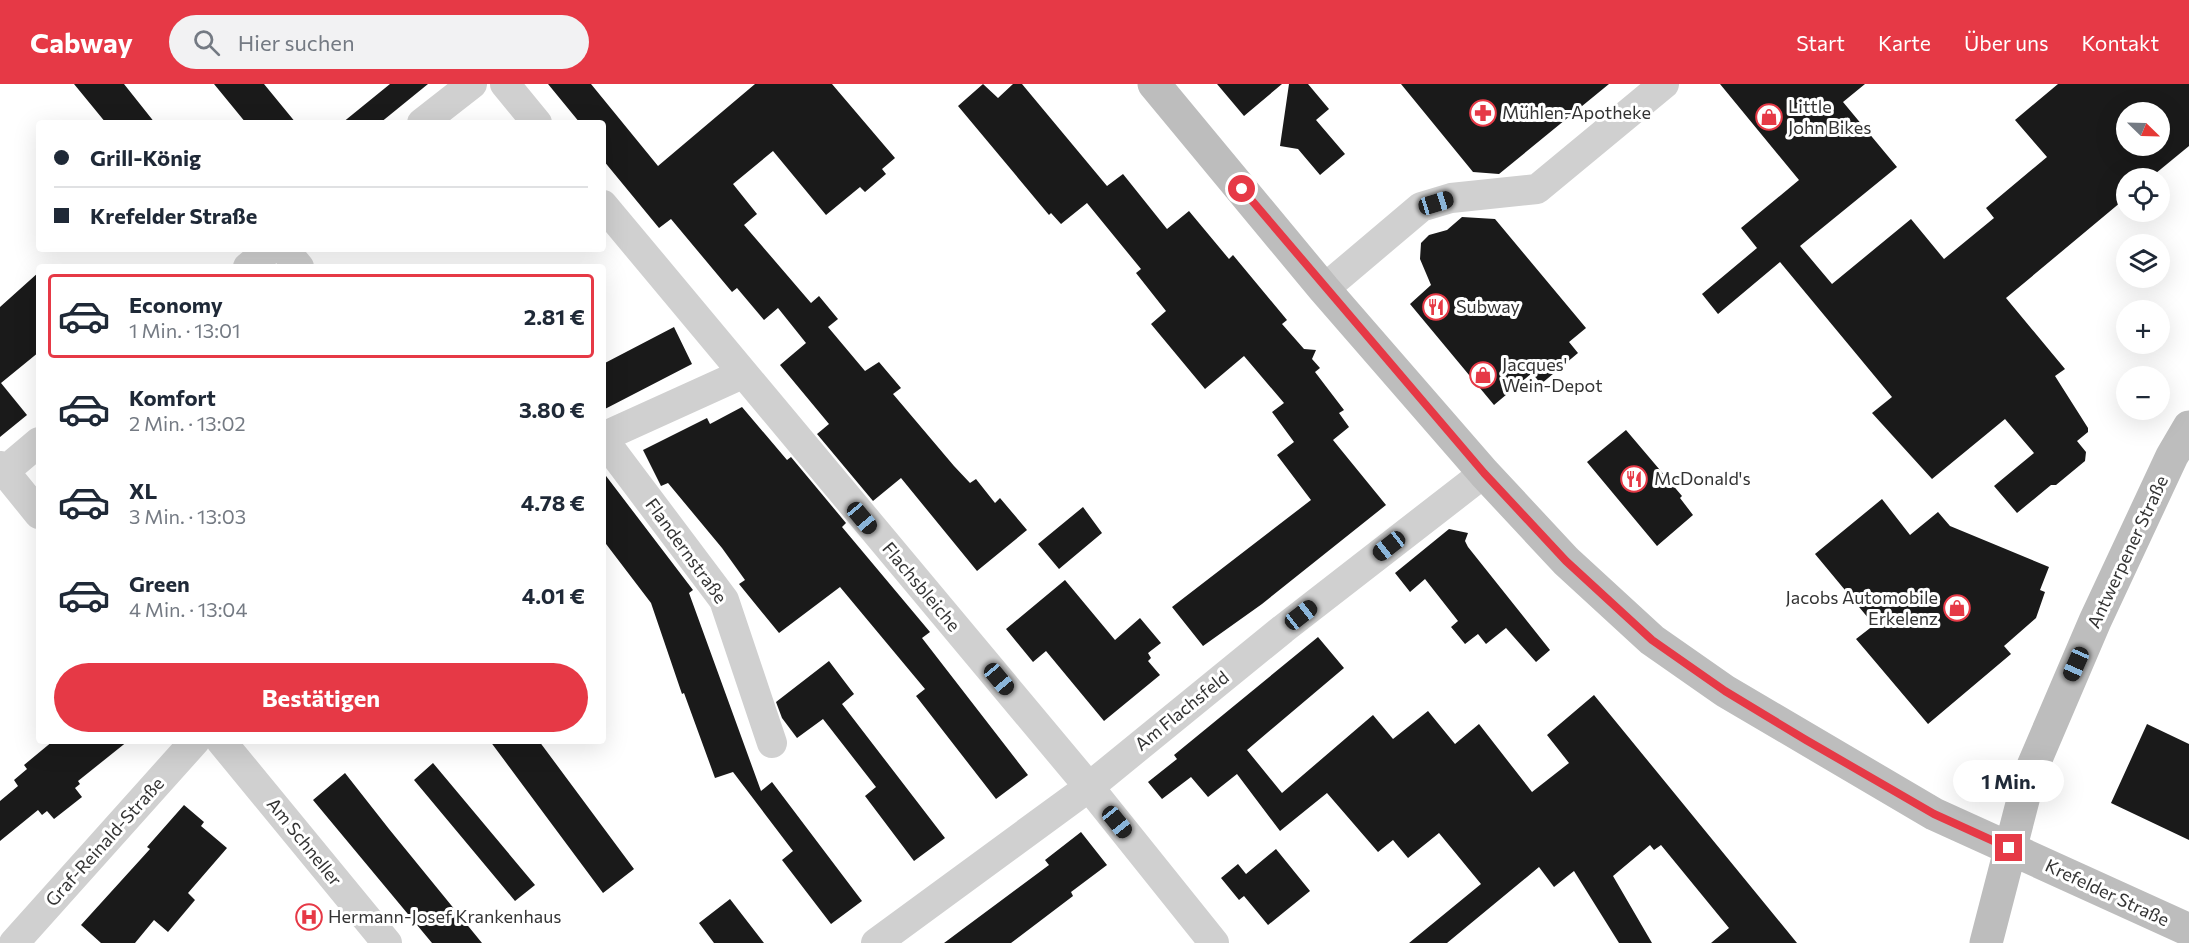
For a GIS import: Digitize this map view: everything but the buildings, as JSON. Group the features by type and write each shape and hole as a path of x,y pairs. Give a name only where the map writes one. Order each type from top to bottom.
{"main road":[{"name":"Krefelder Straße","path":"1154,84 1324,289 1484,473 1566,561 1652,640 1725,691 1934,814 2189,930"},
{"name":"Antwerpener Straße","path":"1986,943 2030,773 2057,707 2172,456 2189,427"}],"street":[{"path":"426,120 472,84"},
{"path":"505,84 535,120"},
{"path":"1324,289 1421,207 1451,198 1537,189 1664,84"},
{"name":"Flachsbleiche","path":"606,209 741,374 1089,787 1214,943"},
{"path":"252,264 266,252"},
{"path":"286,252 296,264"},
{"path":"606,437 741,374"},
{"name":"Flandernstraße","path":"606,442 724,600 772,743"},
{"path":"36,444 1,471 36,511"},
{"name":"Am Flachsfeld","path":"876,943 1089,787 1283,629 1484,473"},
{"name":"Graf-Reinald-Straße","path":"14,943 192,744"},
{"name":"Am Schneller","path":"223,744 387,943"}],"place":[{"name":"Mühlen-Apotheke","path":"1483,113"},
{"name":"Little John Bikes","path":"1769,117"},
{"name":"Subway","path":"1436,307"},
{"name":"Jacques' Wein-Depot","path":"1483,375"},
{"name":"McDonald's","path":"1634,479"},
{"name":"Jacobs Automobile Erkelenz","path":"1957,608"},
{"name":"Hermann-Josef Krankenhaus","path":"309,917"}],"route":[{"path":"1242,189 1324,289 1484,473 1566,561 1652,640 1725,691 1806,740 1934,814 2009,848"}]}
